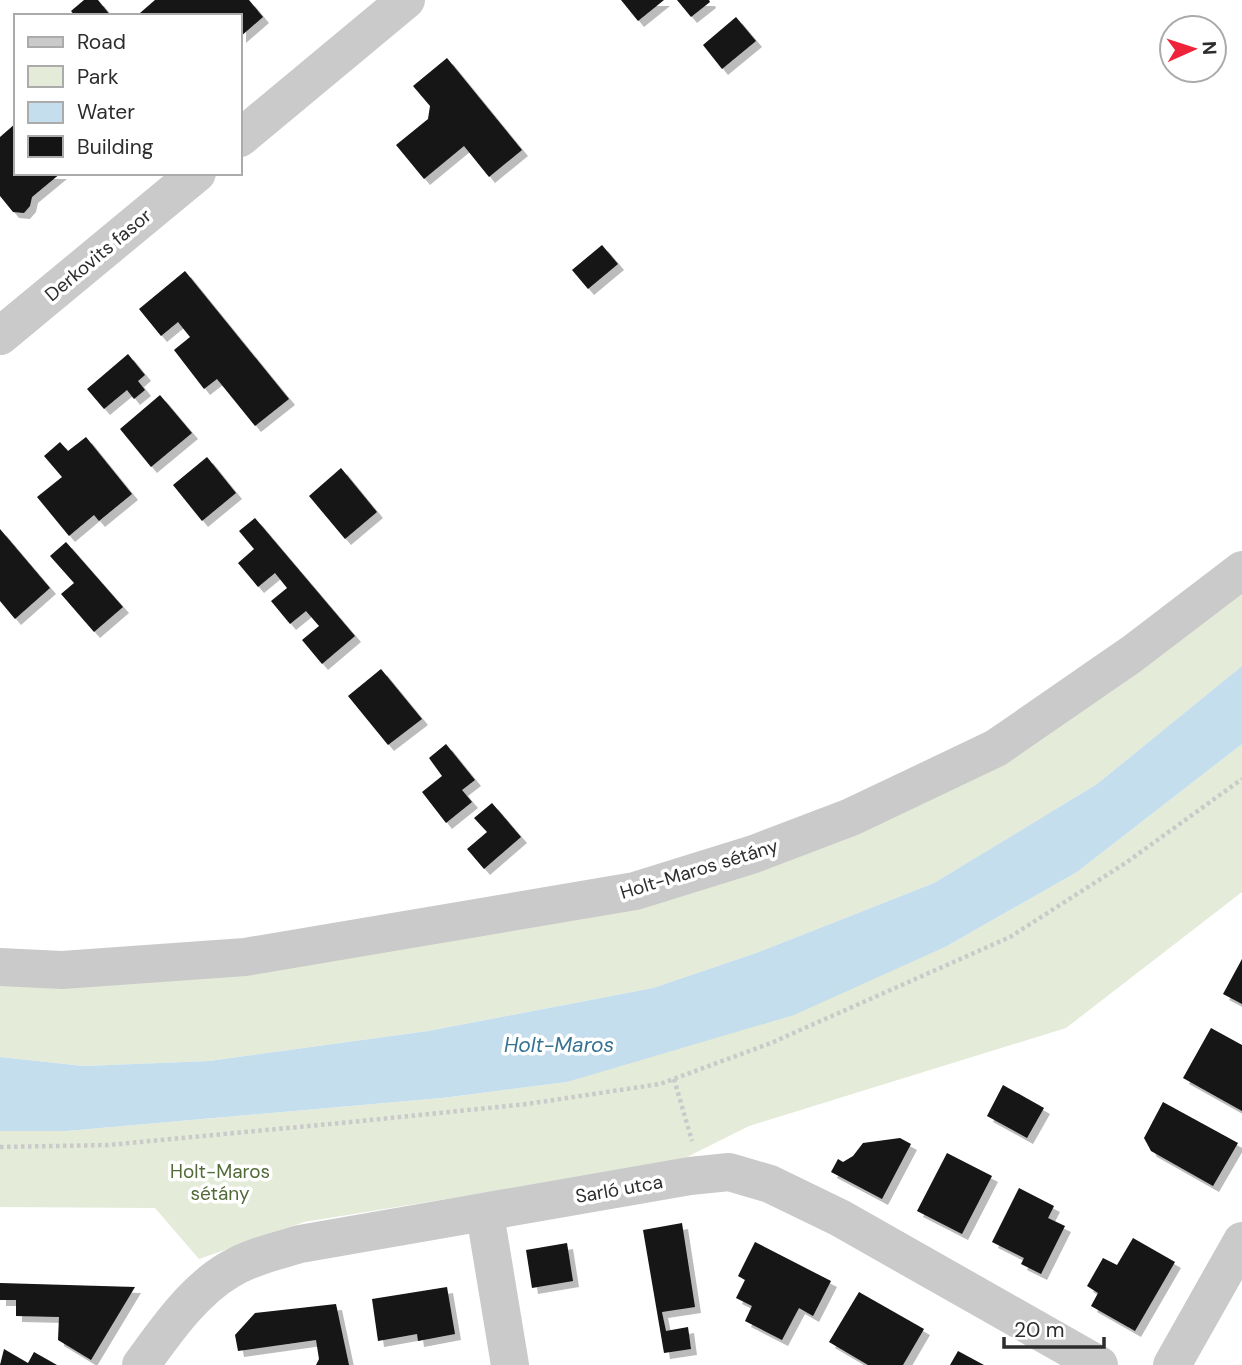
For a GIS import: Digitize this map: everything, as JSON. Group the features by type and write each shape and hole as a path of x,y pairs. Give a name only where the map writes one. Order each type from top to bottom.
{"street":[{"path":"242,136 406,0"},
{"name":"Derkovits fasor","path":"0,336 195,175"},
{"name":"Holt-Maros sétány","path":"0,967 62,970 245,957 635,891 754,854 851,817 996,748 1132,654 1242,570"},
{"name":"Sarló utca","path":"141,1365 170,1325 201,1293 227,1271 261,1255 300,1244 485,1214 690,1176 729,1172 770,1184 840,1218 1099,1365"},
{"path":"485,1214 510,1365"},
{"path":"1172,1365 1240,1250"}],"path":[{"path":"0,1147 108,1145 351,1122 527,1104 660,1084 771,1043 1010,937 1127,862 1242,779"},
{"path":"674,1079 684,1113"}],"green space":[{"path":"1242,570 1242,666 1097,784 934,883 756,953 653,988 428,1031 209,1061 84,1066 0,1057 0,967 589,900 851,817"},
{"name":"Holt-Maros sétány","path":"1242,744 1242,892 1066,1028 749,1126 677,1162 304,1222 199,1259 155,1208 0,1207 0,1131 67,1131 442,1098 567,1082 947,946 1077,872"}],"water":[{"name":"Holt-Maros","path":"1242,666 1242,744 1077,872 947,946 794,1015 567,1082 442,1098 67,1131 0,1131 0,1057 84,1066 209,1061 428,1031 653,988 756,953 934,883 1097,784"}],"building":[{"path":"84,0 98,0 109,14 73,14 71,11"},
{"path":"155,0 249,0 263,17 242,35 242,14 140,13"},
{"path":"621,0 664,0 638,21"},
{"path":"677,0 709,0 710,2 691,17"},
{"path":"736,17 756,41 722,69 703,45"},
{"path":"447,58 522,150 489,177 464,146 424,179 396,145 428,119 430,106 413,86"},
{"path":"14,125 14,175 59,175 32,197 30,206 24,213 13,212 0,196 0,137"},
{"path":"602,245 618,264 588,289 572,270"},
{"path":"185,271 289,399 255,426 217,379 204,389 174,350 190,337 178,322 161,336 139,309"},
{"path":"128,354 145,375 138,381 145,390 134,399 127,390 104,409 87,389"},
{"path":"160,395 192,433 151,467 120,429"},
{"path":"86,437 132,494 99,521 94,515 69,536 37,497 62,477 44,456 60,442 68,451"},
{"path":"207,457 236,493 202,521 173,485"},
{"path":"341,468 377,512 345,539 309,496"},
{"path":"255,518 355,636 322,664 302,640 319,626 306,611 290,624 271,601 287,588 275,573 258,587 238,563 254,549 239,531"},
{"path":"0,529 50,588 15,619 0,601"},
{"path":"66,542 123,607 94,632 61,594 74,583 50,556"},
{"path":"381,669 422,719 388,745 348,696"},
{"path":"446,744 475,780 462,790 472,802 446,823 422,792 442,776 429,758"},
{"path":"492,803 521,837 484,869 467,849 487,832 474,818"},
{"path":"1242,959 1242,1004 1223,994"},
{"path":"1211,1028 1242,1045 1242,1111 1183,1078"},
{"path":"1003,1085 1044,1108 1027,1138 987,1116"},
{"path":"1163,1102 1238,1143 1213,1186 1151,1151 1144,1138"},
{"path":"900,1138 911,1144 882,1199 831,1172 838,1159 843,1162 853,1156 863,1143"},
{"path":"947,1153 992,1176 962,1234 917,1211"},
{"path":"1019,1188 1054,1206 1048,1218 1065,1226 1041,1274 1021,1264 1024,1258 992,1242"},
{"path":"682,1223 695,1307 662,1312 666,1331 688,1327 691,1349 664,1353 643,1230"},
{"path":"1133,1238 1175,1262 1135,1331 1091,1306 1098,1293 1087,1286 1103,1258 1117,1265"},
{"path":"755,1242 831,1281 813,1316 799,1308 782,1340 745,1321 752,1306 736,1298 745,1280 738,1276"},
{"path":"567,1243 573,1281 532,1288 526,1250"},
{"path":"0,1283 135,1287 91,1360 58,1340 59,1317 16,1316 16,1300 0,1300"},
{"path":"447,1287 455,1334 418,1341 417,1334 378,1341 372,1299"},
{"path":"859,1292 924,1329 903,1365 868,1365 829,1342"},
{"path":"336,1304 349,1365 316,1365 319,1359 316,1340 238,1351 235,1335 255,1313"},
{"path":"4,1349 28,1363 34,1352 57,1365 0,1365"},
{"path":"958,1351 984,1365 950,1365"}]}
